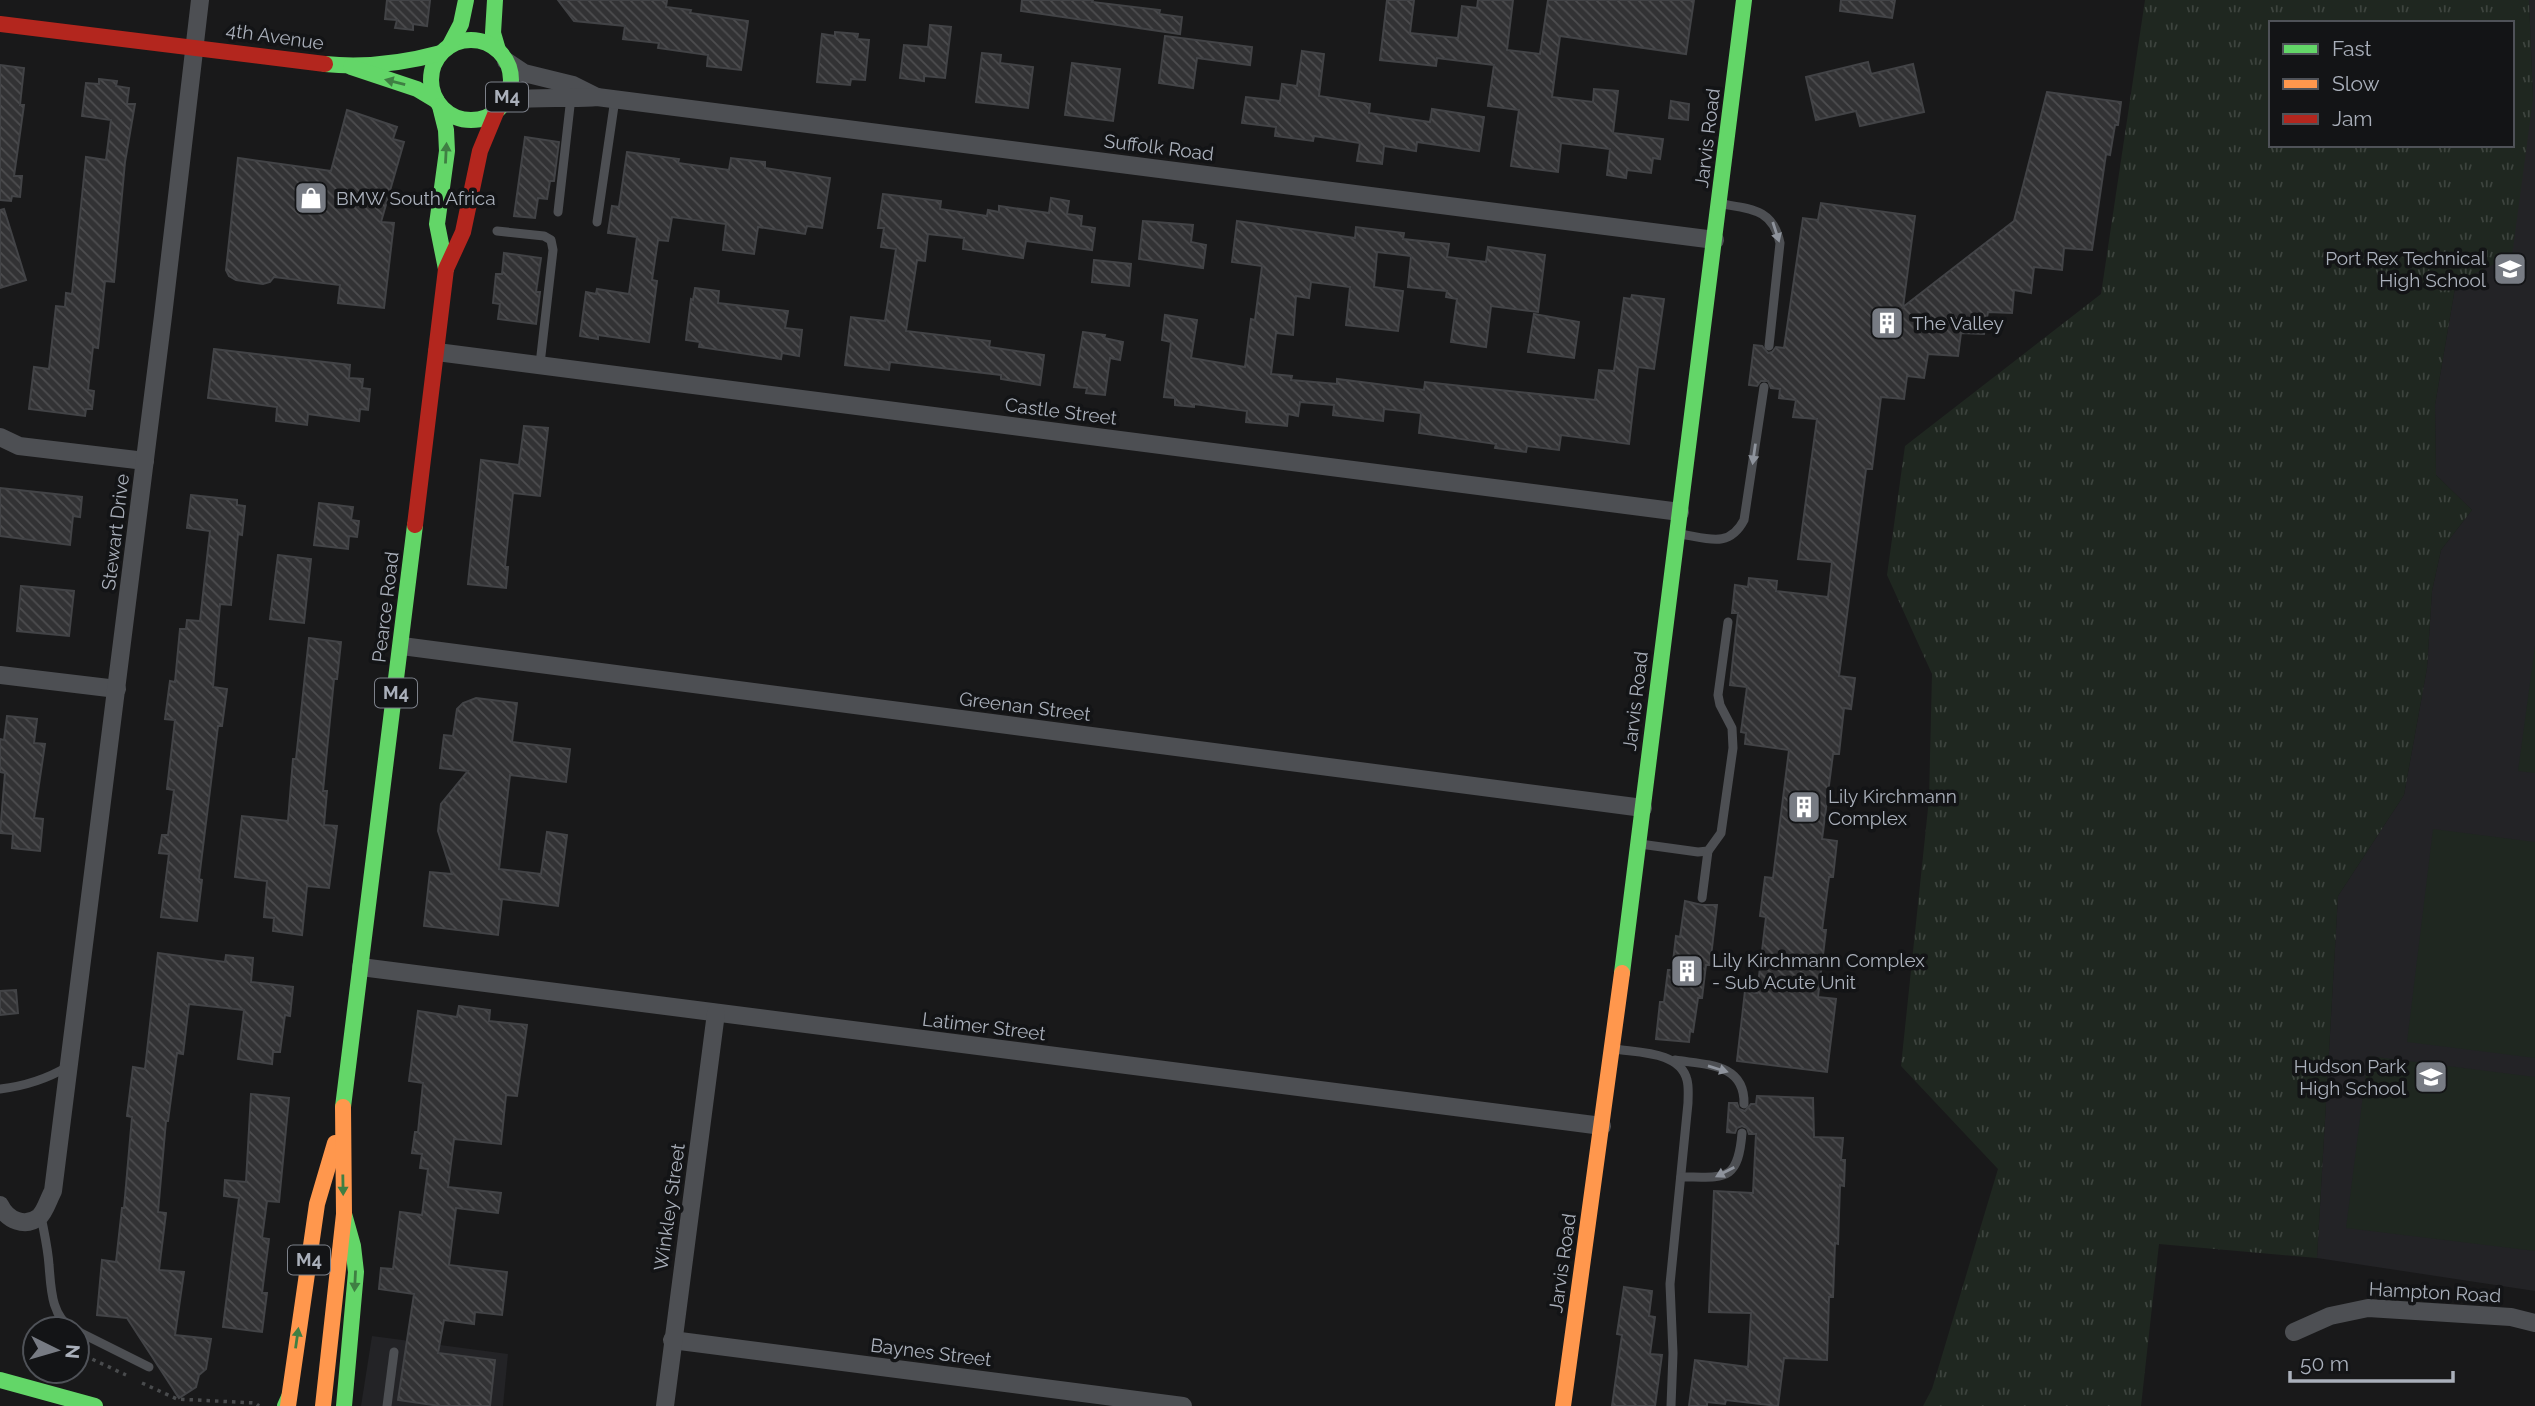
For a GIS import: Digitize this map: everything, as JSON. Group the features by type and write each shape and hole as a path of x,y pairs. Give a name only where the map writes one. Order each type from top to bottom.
{"main road":[{"name":"Pearce Road","path":"323,1406 344,1214 342,1117 402,646 446,269 438,225 447,151 446,130 431,85 431,74 461,24 466,0"},
{"name":"Pearce Road","path":"446,269 466,222 475,162 484,135 510,87 510,73 493,33 495,0"},
{"name":"Jarvis Road","path":"1563,1406 1612,1049 1744,0"},
{"name":"4th Avenue","path":"0,24 351,67 417,89 439,104"},
{"path":"446,49 471,40 490,44 502,55"},
{"name":"4th Avenue","path":"351,67 387,61 418,60 446,49"},
{"name":"M4","path":"439,104 448,113 467,120 486,117 500,107"},
{"name":"Pearce Road","path":"287,1403 317,1204 342,1117"},
{"path":"344,1214 353,1247 356,1272 344,1406"},
{"path":"0,1380 95,1406"}],"street":[{"name":"Stewart Drive","path":"41,1216 52,1191 117,689 200,0"},
{"name":"Suffolk Road","path":"502,55 524,74 572,92 597,97 1715,240"},
{"name":"Suffolk Road","path":"500,107 521,99 572,92"},
{"name":"Castle Street","path":"437,352 1680,512"},
{"path":"0,438 19,446 145,461"},
{"name":"Greenan Street","path":"402,646 1643,808"},
{"path":"0,675 117,689"},
{"name":"Latimer Street","path":"361,967 1602,1126"},
{"name":"Winkley Street","path":"665,1406 716,1013"},
{"path":"0,1205 16,1222 29,1222 41,1216"},
{"name":"Hampton Road","path":"2294,1332 2330,1317 2368,1308 2511,1317 2535,1323"},
{"name":"Baynes Street","path":"672,1340 1183,1406"}],"lane":[{"path":"558,212 572,92"},
{"path":"597,222 615,99"},
{"path":"1720,204 1757,211 1771,220 1777,230 1780,243 1769,346"},
{"path":"497,231 544,236 551,240 553,250 540,364"},
{"path":"1677,533 1707,538 1729,538 1738,532 1744,520 1764,387"},
{"path":"1702,898 1707,851 1721,832 1733,748 1732,728 1717,695 1728,622"},
{"path":"1638,844 1707,851"},
{"path":"1612,1049 1717,1067 1732,1073 1743,1087 1744,1104"},
{"path":"1670,1059 1682,1067 1688,1081 1670,1284 1673,1353 1671,1406"},
{"path":"0,1088 20,1087 45,1080 67,1068"},
{"path":"1681,1177 1718,1177 1729,1173 1737,1166 1742,1133"},
{"path":"41,1216 51,1298 60,1315"},
{"path":"91,1338 149,1367"},
{"path":"387,1406 394,1352"}],"path":[{"path":"91,1359 127,1376"},
{"path":"140,1381 177,1399 257,1405"}],"shaded area":[{"name":"Hudson Park High School","path":"2529,0 2535,0 2535,1291 2317,1258 2338,896 2404,795 2427,668 2432,591 2441,550 2472,510 2436,475 2435,405 2456,282 2533,99"},
{"path":"372,1336 508,1354 503,1406 361,1406"}],"green space":[{"path":"2145,0 2529,0 2533,99 2512,256 2456,282 2435,405 2436,475 2472,510 2441,550 2432,591 2427,668 2404,795 2338,896 2317,1258 2159,1244 2141,1406 1923,1406 1932,1389 1998,1169 1901,1066 1929,799 1932,674 1887,575 1905,446 2101,294"},
{"path":"2535,646 2535,773 2518,771"},
{"path":"2433,829 2535,842 2535,1058 2407,1042"},
{"path":"2368,1056 2535,1077 2535,1251 2346,1228"}],"building":[{"path":"387,0 430,0 427,26 413,24 413,30 395,28 397,20 385,19"},
{"path":"558,0 667,0 666,7 748,21 741,70 707,66 708,55 658,48 659,43 623,39 625,26 574,21"},
{"path":"1022,0 1093,0 1092,2 1160,10 1159,14 1182,17 1180,34 1021,11"},
{"path":"1387,0 1414,0 1410,33 1458,38 1462,6 1477,8 1478,0 1513,0 1507,50 1540,54 1548,0 1694,0 1686,54 1560,36 1552,97 1593,102 1594,89 1618,91 1613,133 1663,139 1660,159 1653,158 1651,173 1627,170 1626,178 1607,175 1610,149 1561,143 1558,172 1511,166 1519,110 1488,106 1494,65 1437,58 1436,66 1380,60"},
{"path":"1841,0 1895,0 1892,18 1840,11"},
{"path":"930,25 951,27 945,78 924,76 924,81 900,78 904,45 928,47"},
{"path":"835,32 858,34 857,39 869,40 865,80 851,79 850,85 817,82 822,34 835,36"},
{"path":"1165,36 1252,47 1250,65 1197,58 1193,88 1159,83"},
{"path":"1302,51 1324,54 1319,96 1370,104 1369,113 1430,122 1432,109 1484,117 1479,151 1417,142 1416,151 1384,146 1382,164 1357,161 1360,143 1314,136 1313,141 1275,136 1276,127 1242,123 1246,97 1280,101 1282,84 1297,86"},
{"path":"982,53 1001,55 1000,63 1033,67 1028,108 976,102"},
{"path":"1868,62 1871,74 1913,64 1924,112 1860,126 1856,111 1816,120 1806,77"},
{"path":"1072,63 1120,69 1113,121 1065,115"},
{"path":"0,65 24,68 20,105 24,105 14,176 22,176 20,197 12,196 11,201 0,200"},
{"path":"99,79 117,81 116,86 129,88 127,104 135,104 125,162 114,282 105,281 98,348 93,347 88,390 94,391 92,409 86,409 85,416 29,409 34,367 49,369 56,306 65,307 66,293 72,294 86,157 106,160 111,120 82,116 86,83 99,84"},
{"path":"2047,92 2121,102 2110,155 2106,154 2092,250 2064,248 2062,270 2034,267 2031,293 2014,290 2012,313 1988,312 1984,334 1961,333 1958,356 1928,354 1924,378 1907,376 1904,399 1881,397 1872,469 1866,469 1839,676 1855,678 1851,709 1844,708 1839,754 1833,754 1822,839 1837,841 1822,930 1826,930 1818,997 1836,999 1827,1072 1737,1061 1745,991 1757,993 1766,917 1760,916 1765,877 1773,878 1789,750 1745,744 1746,733 1741,732 1747,687 1730,685 1738,613 1732,613 1735,585 1748,587 1749,578 1777,581 1776,591 1828,597 1832,562 1798,559 1817,419 1793,417 1796,400 1779,398 1780,389 1771,388 1768,381 1761,381 1757,386 1749,385 1754,345 1762,346 1768,353 1776,347 1784,348 1803,218 1818,220 1821,203 1915,216 1903,307 2014,221"},
{"path":"1671,101 1689,104 1688,120 1669,118"},
{"name":"BMW South Africa","path":"347,110 397,127 393,139 404,142 381,222 394,223 384,308 338,303 340,285 274,277 263,284 236,280 229,276 226,270 238,158 331,171"},
{"path":"525,137 559,142 554,181 550,181 547,199 538,198 535,218 514,216"},
{"path":"627,152 679,159 678,163 729,170 731,158 765,162 765,168 830,178 822,228 807,226 805,234 758,227 754,254 723,250 726,224 672,217 668,241 658,240 652,280 657,281 649,342 598,335 598,339 580,336 586,292 596,294 597,289 629,294 637,237 608,233 612,206 619,207"},
{"path":"883,194 941,201 940,209 987,216 988,210 999,212 999,206 1049,213 1051,198 1069,201 1067,214 1082,216 1081,226 1095,228 1092,250 1026,241 1023,258 963,249 964,238 928,234 925,261 917,260 906,331 990,341 989,347 1044,355 1040,385 1001,379 1001,375 890,362 889,370 845,365 851,317 885,321 896,249 881,247 884,228 878,228"},
{"path":"4,209 26,280 0,288 0,210"},
{"path":"1143,221 1193,225 1191,242 1206,245 1203,268 1139,259"},
{"path":"1237,221 1355,238 1356,227 1404,233 1403,239 1449,244 1447,257 1486,262 1488,247 1545,255 1538,312 1491,306 1486,347 1451,342 1457,299 1446,297 1447,291 1408,287 1411,256 1377,252 1374,287 1403,291 1398,331 1346,325 1350,287 1311,282 1309,298 1296,296 1293,335 1276,333 1271,374 1292,376 1291,380 1337,384 1337,379 1424,390 1425,382 1595,400 1599,370 1614,371 1624,298 1631,299 1632,295 1664,299 1654,369 1638,367 1629,444 1561,435 1559,450 1527,446 1526,452 1495,448 1496,444 1419,433 1421,413 1384,409 1383,421 1333,415 1334,405 1300,402 1298,416 1288,414 1287,426 1246,422 1247,411 1194,404 1194,407 1175,405 1175,398 1164,397 1171,342 1162,340 1165,315 1197,320 1191,358 1245,367 1262,266 1232,262"},
{"path":"504,253 541,258 536,292 540,292 536,324 498,319 500,304 493,303 496,274 502,274"},
{"path":"1094,260 1131,264 1129,286 1092,282"},
{"path":"695,288 719,291 718,303 788,311 785,328 802,330 799,356 782,353 781,359 699,347 700,342 686,340"},
{"path":"1534,314 1579,322 1574,358 1528,352"},
{"path":"1083,332 1105,335 1104,338 1123,342 1120,360 1110,358 1105,395 1086,393 1087,388 1074,387"},
{"path":"214,349 350,365 349,378 363,379 362,388 370,389 368,410 360,409 359,421 308,414 307,425 276,421 277,407 208,398"},
{"path":"524,426 548,428 540,496 513,493 505,567 508,567 506,588 468,584 481,460 519,465"},
{"path":"0,488 82,497 80,517 73,516 70,545 0,536"},
{"path":"191,495 237,500 237,505 245,506 242,535 238,534 231,605 220,604 213,687 227,689 222,726 218,726 199,879 202,880 197,921 161,917 169,854 159,853 162,835 168,835 174,790 167,789 175,720 165,719 170,681 175,682 180,629 186,629 187,620 200,621 210,531 187,528"},
{"path":"319,503 353,507 351,520 359,521 357,537 349,536 348,549 314,545"},
{"path":"278,555 311,559 304,623 270,619"},
{"path":"21,586 74,591 69,636 17,631"},
{"path":"309,638 341,642 337,679 334,679 323,791 327,791 324,825 337,826 329,888 307,886 302,935 273,931 274,918 264,917 267,881 235,877 242,816 288,821 293,759 296,759"},
{"path":"476,698 517,703 512,742 570,749 566,782 510,775 499,869 541,874 547,832 567,835 558,906 502,899 498,935 424,926 430,872 452,874 438,831 441,804 468,771 440,768 444,735 453,736 457,709 463,703"},
{"path":"7,716 37,719 34,743 45,744 34,818 43,819 40,851 12,848 13,834 0,833 5,773 0,772 0,739 4,740"},
{"name":"Lily Kirchmann Complex - Sub Acute Unit","path":"1685,901 1717,905 1710,965 1706,965 1702,998 1698,998 1689,1042 1656,1039 1660,1002 1664,1002 1668,970 1672,970 1676,936 1680,937"},
{"path":"158,953 225,962 226,955 253,958 251,982 293,987 290,1016 285,1015 280,1052 273,1052 272,1064 238,1059 244,1010 189,1004 183,1054 177,1053 166,1121 158,1212 166,1213 159,1270 184,1272 175,1335 211,1339 206,1369 199,1375 196,1387 179,1398 127,1318 97,1315 102,1260 116,1262 132,1117 127,1116 133,1067 145,1069"},
{"path":"16,990 18,1013 0,1015 0,991"},
{"path":"459,1006 490,1010 489,1021 527,1025 517,1096 506,1095 501,1144 454,1139 448,1187 501,1193 498,1213 456,1208 449,1265 507,1272 502,1315 475,1312 474,1324 444,1320 438,1353 495,1360 490,1406 440,1406 398,1400 414,1294 379,1289 381,1268 393,1269 400,1212 422,1215 428,1169 420,1168 422,1154 412,1153 415,1132 418,1132 423,1083 409,1081 418,1011 457,1017"},
{"path":"251,1094 289,1098 279,1202 267,1201 262,1238 269,1239 262,1293 267,1293 262,1332 223,1327 239,1198 224,1196 225,1180 246,1182"},
{"path":"1757,1096 1813,1098 1814,1137 1843,1138 1841,1160 1845,1160 1844,1186 1840,1185 1833,1297 1829,1297 1827,1360 1784,1358 1778,1406 1726,1400 1725,1404 1707,1402 1707,1406 1689,1406 1695,1360 1748,1367 1751,1313 1709,1312 1714,1191 1753,1193 1756,1134 1749,1134 1747,1128 1742,1126 1737,1128 1735,1133 1727,1132 1729,1103 1737,1103 1739,1109 1745,1111 1751,1104 1756,1104"},
{"path":"1624,1287 1652,1291 1649,1316 1655,1317 1650,1354 1662,1355 1655,1406 1612,1406 1622,1335 1617,1334"}],"traffic: fast":[{"path":"450,45 461,24 466,0"},
{"path":"495,0 493,33 498,50"},
{"path":"1622,973 1744,0"},
{"path":"471,40 486,43 499,52 508,65 511,80 508,95 499,108 486,117 471,120 456,117 443,108 434,95 431,80 434,65 443,52 456,43 471,40"},
{"path":"325,64 383,64 441,53"},
{"path":"351,67 417,89 437,101"},
{"path":"440,106 446,130 447,151 437,224 446,269"},
{"path":"343,1107 415,525"},
{"path":"344,1214 353,1246 356,1272 344,1406"},
{"path":"0,1380 95,1406"},
{"path":"285,1406 289,1397"}],"traffic: slow":[{"path":"1563,1406 1622,973"},
{"path":"323,1406 344,1214 343,1107"},
{"path":"288,1406 317,1204 335,1143"}],"traffic: jam":[{"path":"0,24 325,64"},
{"path":"415,525 446,269 463,232 480,151 497,110"}],"place":[{"name":"BMW South Africa","path":"311,198"},
{"name":"Port Rex Technical High School","path":"2510,269"},
{"name":"The Valley","path":"1887,323"},
{"name":"Lily Kirchmann Complex","path":"1804,807"},
{"name":"Lily Kirchmann Complex - Sub Acute Unit","path":"1687,971"},
{"name":"Hudson Park High School","path":"2431,1077"}]}
